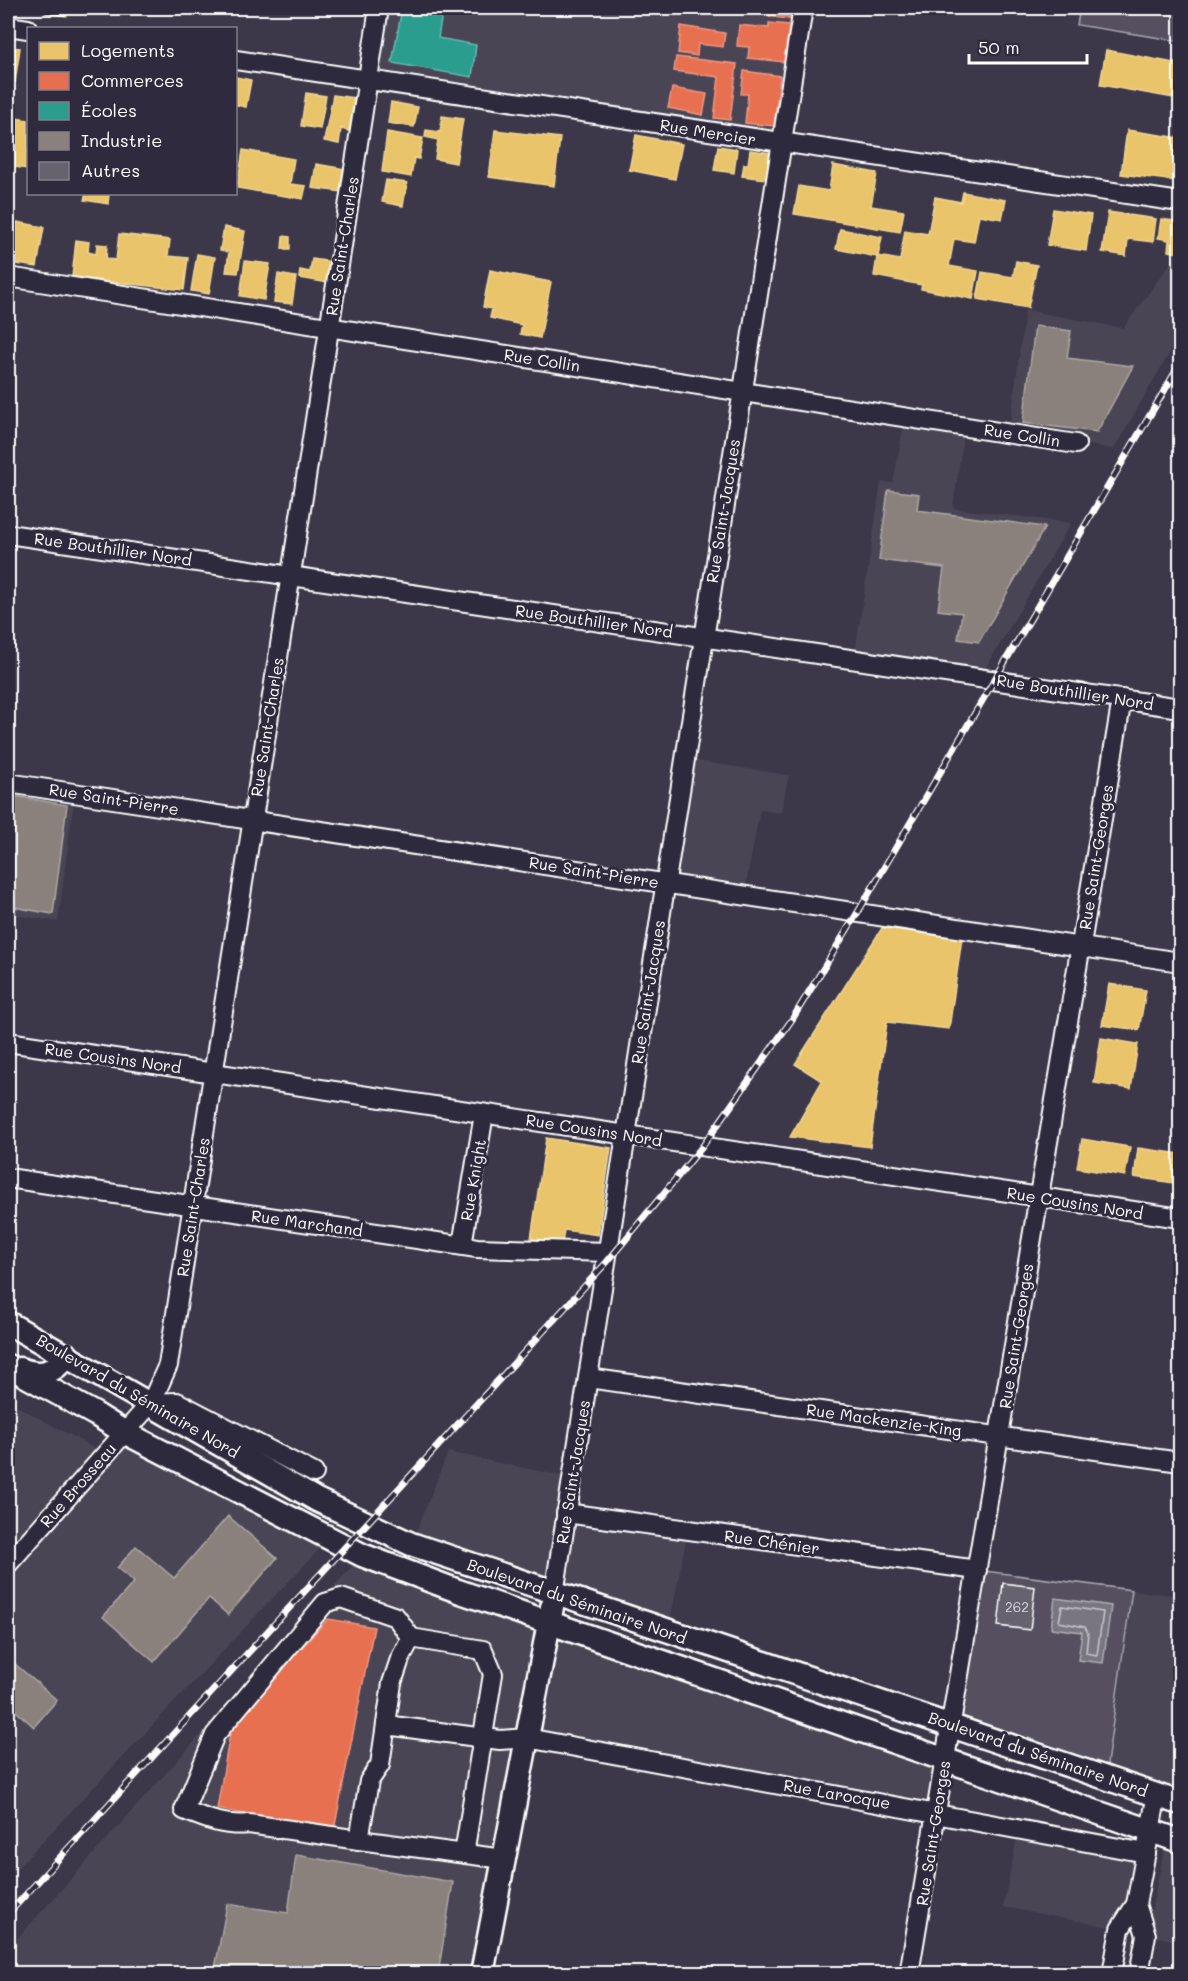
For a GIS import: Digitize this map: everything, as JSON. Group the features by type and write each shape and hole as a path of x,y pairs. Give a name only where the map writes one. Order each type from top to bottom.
{"main road":[{"name":"Boulevard du Séminaire Nord","path":"8,1323 317,1500 411,1544 1180,1803"},
{"path":"8,1366 26,1372 46,1374 58,1368 67,1355"},
{"name":"Boulevard du Séminaire Nord","path":"8,1366 124,1432 362,1555 458,1591 1180,1841"},
{"name":"Rue Saint-Jacques","path":"482,1974 554,1594"}],"street":[{"name":"Rue Saint-Charles","path":"124,1432 151,1403 168,1365 379,8"},
{"name":"Rue Saint-Jacques","path":"554,1594 802,8"},
{"path":"8,26 27,29"},
{"name":"Rue Mercier","path":"237,60 1180,202"},
{"name":"Rue Collin","path":"8,277 1076,444"},
{"name":"Rue Bouthillier Nord","path":"8,534 1180,708"},
{"name":"Rue Saint-Georges","path":"909,1974 1122,699"},
{"name":"Rue Saint-Pierre","path":"8,783 1180,962"},
{"name":"Rue Cousins Nord","path":"8,1042 1180,1218"},
{"name":"Rue Knight","path":"462,1245 484,1114"},
{"name":"Rue Marchand","path":"8,1178 462,1245 607,1252"},
{"name":"Rue Mackenzie-King","path":"588,1378 1180,1462"},
{"path":"151,1403 177,1401 314,1473"},
{"name":"Rue Brosseau","path":"8,1564 124,1432"},
{"name":"Rue Chénier","path":"566,1513 977,1570"},
{"path":"464,1854 493,1674 483,1650 411,1638 396,1617 341,1598 325,1603 215,1735 184,1810 212,1822 359,1839 464,1854 504,1859"},
{"path":"359,1839 369,1781 380,1765 392,1683 400,1659 411,1638"},
{"name":"Rue Larocque","path":"386,1725 500,1740 527,1738 936,1812 1146,1853"},
{"path":"1112,1974 1120,1929 1136,1904 1157,1794"},
{"path":"1136,1904 1146,1935 1139,1974"}],"shaded area":[{"path":"379,8 554,8 552,20 555,8 803,8 781,143 368,80"},
{"path":"1080,8 1180,8 1180,41 1077,25"},
{"path":"1180,250 1180,335 1114,449 1009,433 1025,310 1123,328"},
{"path":"905,417 965,426 953,508 1071,523 980,678 854,659 881,482 893,483"},
{"path":"685,759 789,775 781,813 760,810 744,895 665,883"},
{"path":"8,783 75,793 58,922 8,914"},
{"path":"8,1401 105,1454 124,1432 329,1539 8,1878"},
{"path":"448,1452 572,1478 567,1513 688,1530 668,1632 411,1544"},
{"path":"362,1555 945,1759 936,1812 538,1740 487,1973 8,1974 8,1949"},
{"path":"977,1570 1132,1590 1105,1777 951,1724"},
{"path":"1132,1590 1180,1596 1180,1804 1105,1777"},
{"path":"1019,1828 1146,1853 1120,1929 1003,1907"},
{"path":"1167,1836 1180,1841 1180,1942 1146,1935"}],"water":[{"path":"1055,1598 1111,1606 1103,1663 1078,1660 1082,1632 1051,1628"}],"building: Logements":[{"path":"47,8 101,8 100,14 68,9 67,16 46,13"},
{"path":"8,47 20,48 15,82 8,81"},
{"path":"1106,50 1180,64 1180,99 1100,85"},
{"path":"237,77 251,80 246,107 237,105"},
{"path":"306,93 326,96 320,129 301,126"},
{"path":"333,95 355,98 349,131 341,129 339,144 324,141"},
{"path":"391,102 418,107 414,127 388,123"},
{"path":"442,116 463,119 456,163 435,159 438,140 425,137 426,130 440,132"},
{"path":"8,117 27,120 27,169 9,166 8,179"},
{"path":"495,130 560,138 554,186 489,177"},
{"path":"1127,130 1180,138 1176,181 1121,174"},
{"path":"387,132 423,138 419,159 414,158 411,177 382,172"},
{"path":"636,135 682,144 675,179 629,170"},
{"path":"718,146 737,149 734,173 714,170"},
{"path":"243,150 294,159 290,184 306,186 303,199 237,188"},
{"path":"750,150 770,153 766,179 742,176 744,164 748,164"},
{"path":"316,164 346,169 342,192 312,188"},
{"path":"833,165 877,173 871,206 904,211 900,232 794,214 799,186 829,191"},
{"path":"386,180 407,183 403,206 382,202"},
{"path":"963,192 1006,200 1002,219 979,215 974,242 954,239 949,266 978,271 973,299 921,289 922,285 874,276 877,257 836,249 840,229 882,237 878,256 900,260 905,230 928,234 935,197 961,202"},
{"path":"86,195 109,195 108,204 84,200"},
{"path":"1053,209 1091,215 1086,251 1047,245"},
{"path":"1108,212 1156,219 1153,242 1128,239 1126,256 1102,252"},
{"path":"1161,219 1180,222 1179,253 1168,251 1169,240 1158,238"},
{"path":"17,222 44,227 37,267 10,263"},
{"path":"224,227 245,231 238,273 226,272 229,252 220,250"},
{"path":"119,234 170,240 168,256 188,258 184,290 72,277 76,240 89,242 88,252 96,254 97,244 107,245 106,259 116,260"},
{"path":"283,236 290,237 290,249 282,249"},
{"path":"197,254 215,257 209,294 191,291"},
{"path":"312,259 332,262 328,283 299,278 300,270 310,272"},
{"path":"245,261 270,264 264,300 240,296"},
{"path":"1016,261 1037,265 1028,308 977,299 982,272 1013,277"},
{"path":"490,270 551,282 540,338 520,334 522,325 490,318 492,309 483,307"},
{"path":"278,274 296,277 292,304 274,302"},
{"path":"882,928 962,938 949,1029 887,1022 870,1147 790,1137 822,1081 795,1064"},
{"path":"1109,984 1146,990 1139,1030 1102,1025"},
{"path":"1101,1038 1138,1044 1131,1089 1094,1083"},
{"path":"546,1138 611,1148 598,1235 564,1230 562,1244 531,1239"},
{"path":"1082,1139 1130,1147 1125,1176 1077,1168"},
{"path":"1138,1148 1180,1154 1180,1184 1134,1177"}],"building: Commerces":[{"path":"769,8 795,8 794,20 768,16"},
{"path":"769,23 789,25 784,62 748,58 749,47 737,46 739,25 769,28"},
{"path":"681,26 725,33 723,47 698,44 697,56 678,53"},
{"path":"676,57 737,64 730,120 714,118 719,77 674,71"},
{"path":"744,71 780,76 774,126 745,123 748,94 741,94"},
{"path":"672,88 707,94 703,115 668,108"},
{"path":"328,1619 374,1627 334,1830 217,1809 232,1722"}],"building: Écoles":[{"path":"402,8 443,8 438,38 476,45 472,77 392,63"}],"building: Industrie":[{"path":"1035,326 1071,331 1067,358 1133,366 1097,432 1023,423"},
{"path":"888,490 919,494 917,510 1045,527 979,642 958,639 962,613 938,610 944,568 879,560"},
{"path":"8,795 67,805 53,914 8,906"},
{"path":"228,1516 277,1558 228,1615 209,1598 154,1662 103,1617 134,1582 117,1568 136,1546 174,1578"},
{"path":"8,1658 57,1700 34,1727 8,1704"},
{"path":"296,1855 453,1882 438,1974 214,1974 227,1904 288,1913"}],"building: Autres":[{"path":"1003,1583 1035,1587 1030,1630 998,1626"}],"railway":[{"path":"8,1914 607,1262 702,1147 793,1018 858,912 1180,364"}]}
